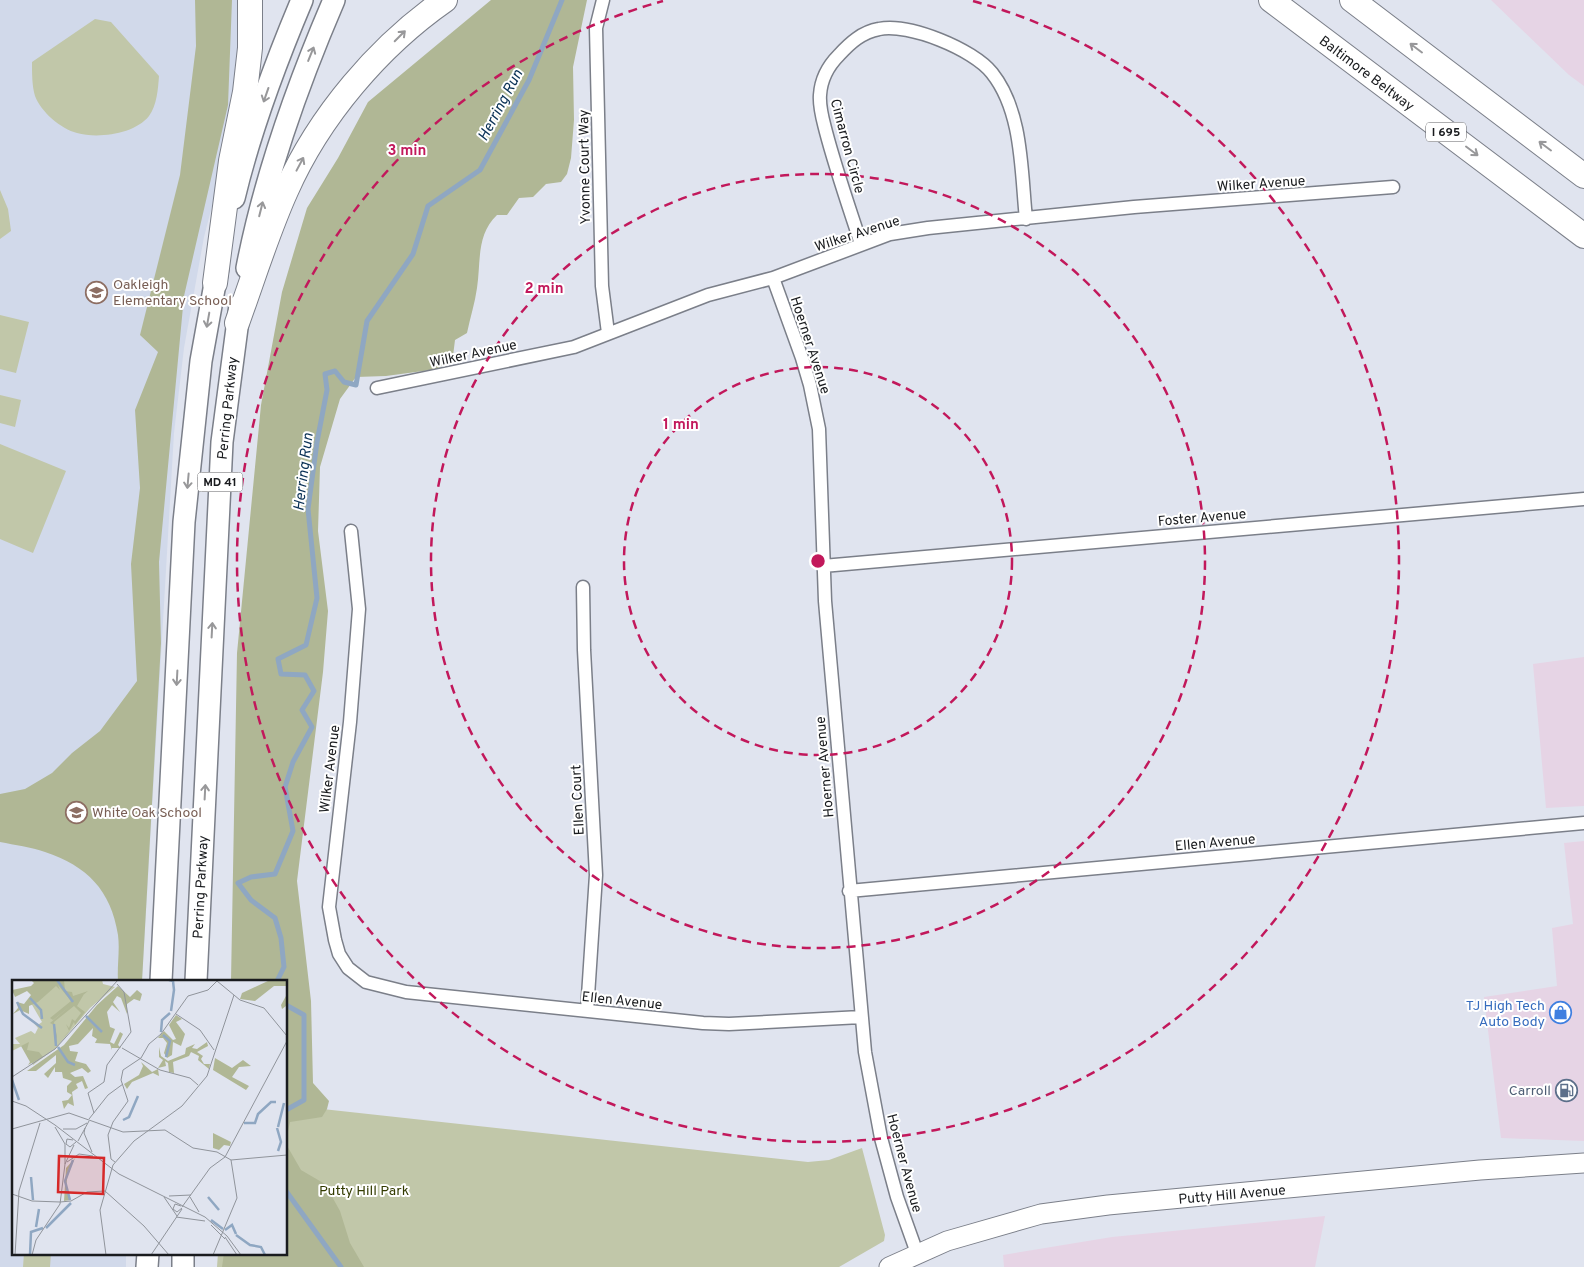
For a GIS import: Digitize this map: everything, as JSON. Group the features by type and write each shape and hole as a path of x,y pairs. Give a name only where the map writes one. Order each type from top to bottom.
{"highway":[{"path":"215,283 231,161 245,92 250,48 250,0"},
{"path":"237,323 286,191 328,119 381,55 406,30 445,0"},
{"path":"1260,0 1307,28"},
{"name":"Baltimore Beltway","path":"1271,0 1584,236"},
{"path":"1352,0 1584,176"}],"main road":[{"name":"MD 41","path":"161,980 184,522 201,361 215,283 236,189 254,128 284,42 302,0"},
{"name":"Perring Parkway","path":"196,980 222,442 237,323 249,258 280,140 311,54 334,0"},
{"name":"Putty Hill Avenue","path":"889,1267 917,1253 1011,1221 1067,1210 1523,1166 1584,1163"},
{"path":"147,1267 148,1254"},
{"path":"183,1254 183,1267"}],"street":[{"name":"Yvonne Court Way","path":"603,0 596,28 602,286 608,333"},
{"name":"Cimarron Circle","path":"861,244 832,158 820,97 824,73 834,60 861,35 878,29 889,28 915,32 962,50 981,62 992,73 1007,101 1014,123 1026,219"},
{"name":"Wilker Avenue","path":"377,388 574,347 708,295 773,278 890,234 928,228 1134,207 1392,188"},
{"name":"Hoerner Avenue","path":"773,278 802,358 818,422 821,452 823,566 861,1017 881,1138 917,1253"},
{"name":"Foster Avenue","path":"823,566 1584,498"},
{"name":"Wilker Avenue","path":"352,531 359,609 350,722 329,908 339,954 348,968 366,982 380,987"},
{"name":"Ellen Court","path":"583,587 584,650 596,875 587,1011"},
{"name":"Ellen Avenue","path":"850,891 1584,823"},
{"name":"Ellen Avenue","path":"380,987 406,992 674,1021 729,1024 861,1017"}],"shaded area":[{"name":"Oakleigh Elementary School","path":"0,0 242,0 241,47 227,148 204,237 184,348 174,433 142,980 12,980 12,1254 126,1254 126,1267 0,1267"},
{"path":"1491,0 1584,0 1584,86 1569,75"},
{"path":"1584,657 1584,806 1546,808 1533,664"},
{"path":"1584,841 1584,1141 1501,1138 1484,997 1557,986 1552,928 1573,924 1564,843"},
{"path":"1325,1216 1315,1267 1004,1267 1003,1255 1112,1237"}],"green space":[{"path":"195,0 232,0 228,105 184,296 159,562 161,643 142,980 118,980 118,935 110,905 103,893 85,873 60,858 34,849 0,842 0,794 25,789 52,773 72,753 100,731 137,681 131,564 140,488 135,410 158,352 140,335 180,175 196,46"},
{"path":"491,0 587,0 573,67 574,120 571,158 567,174 561,182 546,184 533,197 519,198 507,215 497,215 490,223 482,240 476,294 467,333 455,340 453,356 438,369 386,376 356,377 340,399 320,467 318,531 328,611 323,672 297,881 311,1001 313,1083 329,1101 322,1117 290,1122 288,1131 288,980 231,980 237,653 261,405 282,292 307,208 338,158 368,102"},
{"path":"95,19 111,22 159,76 158,91 152,112 143,122 135,127 116,134 86,135 71,131 58,124 47,114 35,96 32,62"},
{"path":"0,190 8,209 11,231 0,239"},
{"path":"0,315 29,322 16,373 0,369"},
{"path":"0,395 21,400 15,427 0,423"},
{"path":"0,444 66,471 33,553 0,539"},
{"name":"Putty Hill Park","path":"288,1105 808,1162 829,1160 862,1148 885,1235 884,1241 839,1267 217,1267 218,1254 288,1254"},
{"path":"288,1147 301,1170 325,1184 340,1211 350,1243 364,1267 222,1267 224,1254 288,1254"},
{"path":"24,1254 51,1254 50,1267 23,1267"}],"waterway":[{"name":"Herring Run","path":"278,980 284,967 281,938 275,918 251,900 238,883 251,877 275,874 293,831 285,787 293,762 312,727 302,710 314,691 305,675 281,674 278,659 306,645 317,598 308,509 317,442 327,390 325,374 335,371 344,382 356,385 367,321 413,254 428,206 480,170 529,80 562,0"},
{"name":"Herring Run","path":"288,1006 304,1015 304,1100 288,1109"},
{"name":"Herring Run","path":"288,1194 341,1267"}],"place":[{"name":"Oakleigh Elementary School","path":"97,292"},
{"name":"White Oak School","path":"76,812"},
{"name":"TJ High Tech Auto Body","path":"1561,1013"},
{"name":"Carroll","path":"1567,1090"}]}
